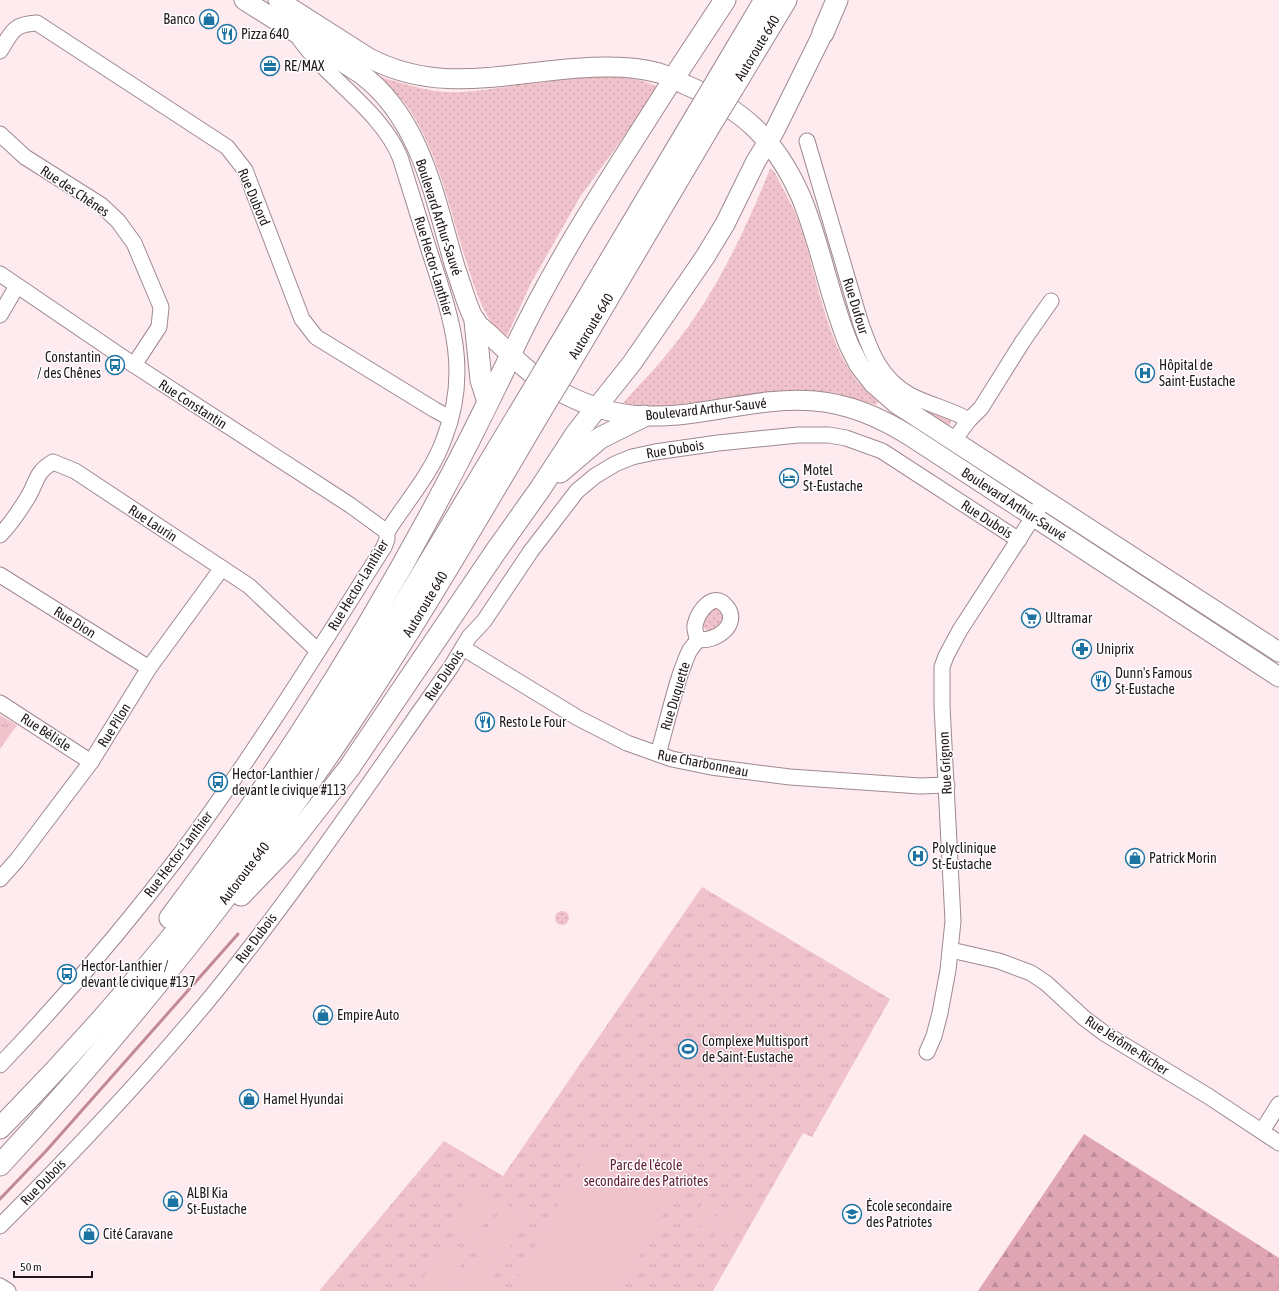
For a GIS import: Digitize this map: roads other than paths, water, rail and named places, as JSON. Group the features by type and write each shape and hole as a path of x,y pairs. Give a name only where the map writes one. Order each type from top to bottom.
{"highway":[{"path":"673,79 726,0"},
{"name":"Autoroute 640","path":"726,83 765,0"},
{"name":"Autoroute 640","path":"0,1164 101,1053 162,978 248,867 352,721 414,622 538,399 706,115 726,83 786,0"},
{"path":"823,33 836,0"},
{"path":"475,320 481,380 488,402"},
{"path":"66,1059 236,828 301,733 397,576 451,477 511,355"},
{"name":"Autoroute 640","path":"0,1128 66,1059 121,998 244,846 303,763 360,677 538,399"},
{"path":"162,978 288,846 322,804 366,744 496,551 540,490 576,434 597,407"},
{"path":"540,490 596,441 644,416"}],"main road":[{"name":"Boulevard Arthur-Sauvé","path":"244,0 370,81 391,102 399,114 421,159 459,278 475,320 511,355 550,386 597,407 618,413 644,416 672,415 791,400 818,402 855,408 875,416 900,430 1279,677"},
{"name":"Boulevard Arthur-Sauvé","path":"278,0 372,60 398,70 429,78 473,80 581,67 612,67 652,72 673,79 702,91 733,109 752,125 768,142 782,161 801,197 845,337 859,365 884,394 1279,652"},
{"path":"597,407 632,363 698,269 725,224 823,33"},
{"path":"511,355 556,266 643,124 673,79"}],"street":[{"path":"823,33 843,0"},
{"name":"Rue Dubord","path":"0,51 13,30 23,23 37,23 227,147 244,170 302,319 316,337 450,418"},
{"name":"Rue Hector-Lanthier","path":"0,1065 95,959 180,853 251,754 384,547 387,539 387,532 416,489 441,447 450,418 458,369 454,335 400,157 392,141 380,125 309,52 297,34"},
{"name":"Rue des Chênes","path":"0,134 25,157 101,205 118,221 134,243 161,307 159,327 134,365"},
{"name":"Rue Dufour","path":"807,141 860,321 878,365 893,383 906,392 969,420"},
{"name":"Rue Constantin","path":"0,274 134,365 350,505 387,532"},
{"path":"0,315 17,286"},
{"path":"954,440 969,420 981,408 1023,341 1051,301"},
{"name":"Rue Dubois","path":"0,1226 133,1088 216,990 309,867 469,637 484,621 531,551 577,491 609,467 639,455 763,438 812,435 842,437 882,451 1019,540"},
{"name":"Rue Laurin","path":"0,535 8,527 29,496 41,470 53,462 75,471 249,586 318,651"},
{"name":"Rue Grignon","path":"927,1052 938,1022 951,950 953,900 942,706 943,663 960,630 1045,499"},
{"name":"Rue Pilon","path":"0,879 17,860 91,762 149,668 222,568"},
{"name":"Rue Dion","path":"0,575 149,668"},
{"name":"Rue Duquette","path":"658,754 683,668 689,652 697,639"},
{"name":"Rue Charbonneau","path":"462,648 578,718 627,743 658,754 712,767 777,776 920,786 947,785"},
{"name":"Rue Bélisle","path":"0,703 91,762"},
{"name":"Rue Jérôme-Richer","path":"951,950 999,961 1031,973 1054,990 1084,1018 1104,1033 1205,1094 1279,1143"},
{"path":"1262,1131 1279,1104"},
{"path":"0,1286 8,1291"}],"waterway":[{"path":"0,1199 46,1151 238,934"}],"place":[{"name":"Banco","path":"209,19"},
{"name":"Pizza 640","path":"227,34"},
{"name":"RE/MAX","path":"270,66"},
{"name":"Constantin / des Chênes","path":"115,365"},
{"name":"Hôpital de Saint-Eustache","path":"1145,373"},
{"name":"Motel St-Eustache","path":"789,478"},
{"name":"Ultramar","path":"1031,618"},
{"name":"Uniprix","path":"1082,649"},
{"name":"Dunn's Famous St-Eustache","path":"1101,681"},
{"name":"Resto Le Four","path":"485,722"},
{"name":"Hector-Lanthier / devant le civique #113","path":"218,782"},
{"name":"Polyclinique St-Eustache","path":"918,856"},
{"name":"Patrick Morin","path":"1135,858"},
{"name":"Hector-Lanthier / devant le civique #137","path":"67,974"},
{"name":"Empire Auto","path":"323,1015"},
{"name":"Complexe Multisport de Saint-Eustache","path":"688,1049"},
{"name":"Hamel Hyundai","path":"249,1099"},
{"name":"ALBI Kia St-Eustache","path":"173,1201"},
{"name":"École secondaire des Patriotes","path":"852,1214"},
{"name":"Cité Caravane","path":"89,1234"}],"park label":[{"name":"Parc de l'école secondaire des Patriotes","path":"646,1174"}]}
